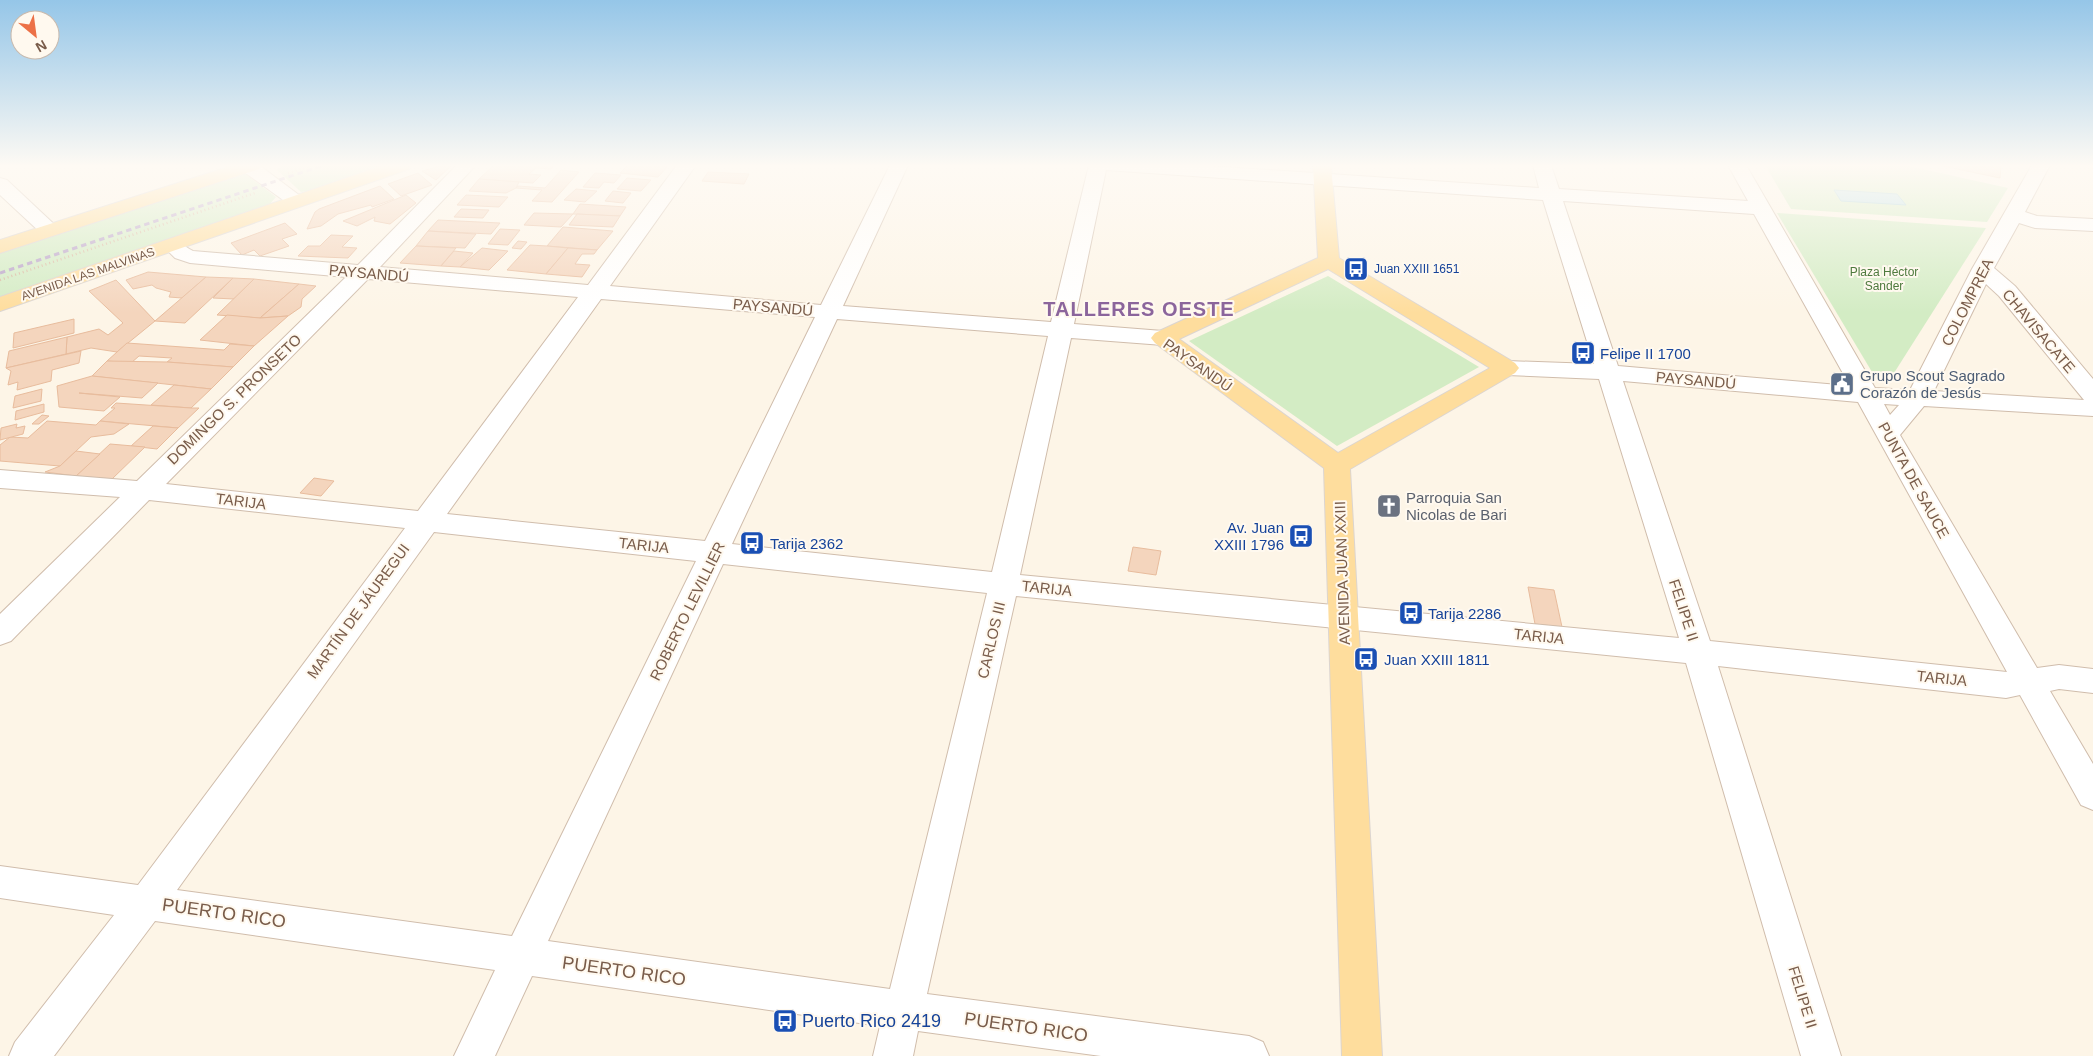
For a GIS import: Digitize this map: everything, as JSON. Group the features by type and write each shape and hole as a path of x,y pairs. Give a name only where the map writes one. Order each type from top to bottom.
{"main road":[{"path":"0,247 97,214"},
{"name":"AVENIDA LAS MALVINAS","path":"0,304 259,214"},
{"path":"1163,338 1329,261 1326,214"},
{"name":"PAYSANDÚ","path":"1329,261 1507,368"},
{"name":"PAYSANDÚ","path":"1163,338 1338,465"},
{"path":"1338,465 1507,368"},
{"name":"AVENIDA JUAN XXIII","path":"1338,465 1362,1056"}],"street":[{"path":"32,214 49,230"},
{"name":"DOMINGO S. PRONSETO","path":"0,633 141,490 364,272 420,214"},
{"name":"MARTÍN DE JÁUREGUI","path":"29,1056 147,902 423,522 650,214"},
{"name":"ROBERTO LEVILLIER","path":"474,1056 876,214"},
{"name":"CARLOS III","path":"893,1056 1004,584 1087,214"},
{"name":"FELIPE II","path":"1558,214 1698,652 1821,1056"},
{"name":"PUNTA DE SAUCE","path":"1764,214 2093,795"},
{"path":"2013,215 2036,222 2093,225"},
{"name":"COLOMPREA","path":"1887,434 1918,398 1983,269 2013,215"},
{"name":"PAYSANDÚ","path":"172,245 190,257 830,312 1163,338"},
{"name":"CHAVISACATE","path":"1983,269 2008,291 2093,395"},
{"name":"PAYSANDÚ","path":"1507,368 1608,372 1867,395 2093,408"},
{"name":"TARIJA","path":"0,479 141,490 1004,584 1698,652 2006,685 2059,677 2093,680"},
{"name":"PUERTO RICO","path":"0,882 903,1010 1249,1056"}],"path":[{"path":"0,280 193,214"}],"green space":[{"path":"113,214 242,214 0,297 0,250"},
{"name":"Plaza Héctor Sander","path":"1778,214 1986,228 1894,373 1872,372"},
{"path":"1871,214 1992,214 1987,222"},
{"path":"1328,276 1479,367 1337,446 1189,341"}],"building":[{"path":"314,214 338,214 321,226 307,229"},
{"path":"359,214 402,214 390,224 374,221 375,217 357,226 343,221"},
{"path":"456,214 486,214 483,218 454,217"},
{"path":"533,214 573,214 561,227 524,225"},
{"path":"577,214 620,216 613,227 569,225"},
{"path":"580,214 621,214 620,216"},
{"path":"438,220 500,223 491,234 428,231"},
{"path":"285,223 297,234 282,239 289,246 260,256 254,250 242,255 231,243"},
{"path":"563,227 613,231 597,250 547,246"},
{"path":"500,229 520,230 508,245 488,244"},
{"path":"428,231 476,234 465,248 416,246"},
{"path":"331,235 353,236 342,247 357,248 348,258 298,256 308,246 320,246"},
{"path":"518,241 527,242 521,249 512,248"},
{"path":"530,245 568,248 546,274 507,270"},
{"path":"416,246 456,248 441,266 400,263"},
{"path":"482,248 508,251 489,270 460,267"},
{"path":"568,248 597,250 594,254 582,254 575,264 590,265 582,277 546,274"},
{"path":"454,251 473,253 460,267 441,266"},
{"path":"148,272 206,277 182,298 169,297 171,292 152,285 133,289 126,280"},
{"path":"206,277 233,278 185,323 155,321"},
{"path":"233,278 254,279 234,299 213,298"},
{"path":"254,279 299,284 260,318 217,315"},
{"path":"116,280 155,321 117,352 91,348 66,354 67,337 99,329 108,335 123,323 89,291"},
{"path":"299,284 316,286 302,299 301,307 288,316 260,318"},
{"path":"227,315 260,318 288,316 254,346 200,340"},
{"path":"74,319 74,333 13,348 14,333"},
{"path":"67,337 66,354 6,368 9,351"},
{"path":"127,343 224,350 230,344 254,346 233,367 167,362 172,358 139,356 131,363 107,361"},
{"path":"81,351 79,363 52,370 51,381 17,390 18,382 8,385 11,371 6,368"},
{"path":"107,361 167,362 233,367 211,389 92,376"},
{"path":"92,376 158,383 142,398 79,393 120,397 104,411 59,407 57,386"},
{"path":"174,385 211,389 191,408 151,405"},
{"path":"42,389 41,401 13,408 15,396"},
{"path":"116,403 199,408 178,428 100,421 115,408 111,408"},
{"path":"44,404 44,412 15,420 16,411"},
{"path":"42,415 49,416 39,424 32,424"},
{"path":"47,421 96,425 100,421 129,424 114,434 91,437 60,466 0,461 0,445 10,437 28,438"},
{"path":"17,424 16,428 25,426 23,434 0,440 1,428"},
{"path":"153,426 178,428 157,449 131,446"},
{"path":"110,444 145,447 112,479 76,476"},
{"path":"76,451 100,454 76,476 45,472 60,466"},
{"path":"314,478 334,481 321,496 300,493"},
{"path":"1133,547 1161,551 1156,575 1128,571"},
{"path":"1528,587 1554,590 1562,627 1535,624"}],"railway":[{"path":"0,273 176,214"}],"place":[{"name":"Juan XXIII 1651","path":"1356,269"},
{"name":"Felipe II 1700","path":"1583,353"},
{"name":"Grupo Scout Sagrado Corazón de Jesús","path":"1842,384"},
{"name":"Parroquia San Nicolas de Bari","path":"1389,506"},
{"name":"Av. Juan XXIII 1796","path":"1301,536"},
{"name":"Tarija 2362","path":"752,543"},
{"name":"Tarija 2286","path":"1411,613"},
{"name":"Juan XXIII 1811","path":"1366,659"},
{"name":"Puerto Rico 2419","path":"785,1021"}],"district":[{"name":"TALLERES OESTE","path":"1139,309"}]}
